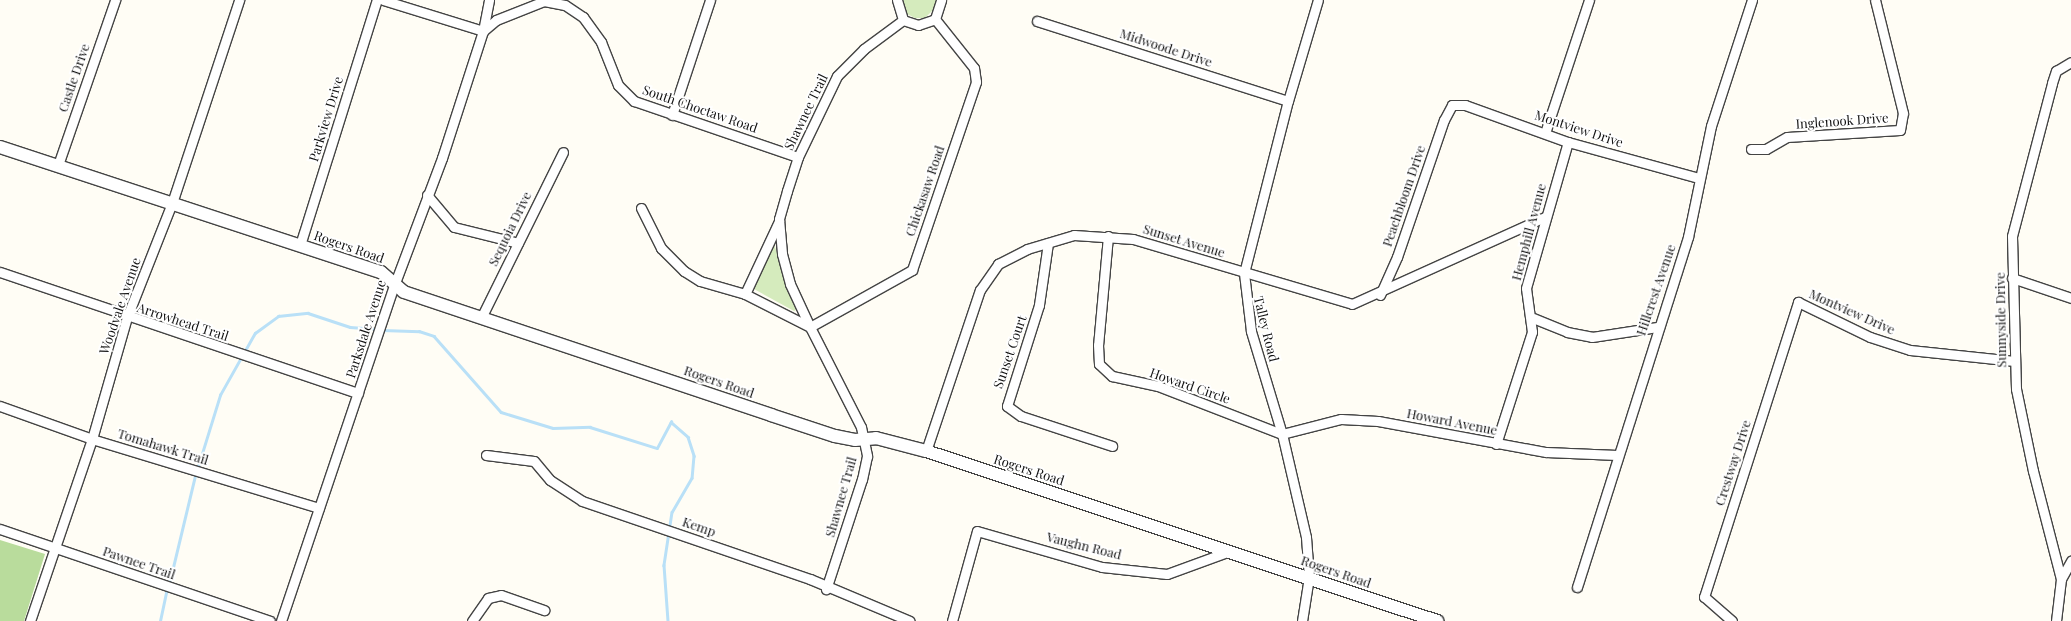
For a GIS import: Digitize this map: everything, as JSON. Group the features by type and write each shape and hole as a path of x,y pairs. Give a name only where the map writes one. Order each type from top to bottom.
{"street":[{"name":"Castle Drive","path":"58,165 115,0"},
{"name":"Woodvale Avenue","path":"30,621 56,549 92,440 127,317 172,203 239,0"},
{"name":"Parkview Drive","path":"300,245 377,0"},
{"path":"383,0 483,31"},
{"name":"Parksdale Avenue","path":"281,621 395,283 483,31 489,0"},
{"path":"672,115 710,0"},
{"path":"897,0 904,20 918,25 935,19 941,0"},
{"name":"Talley Road","path":"1302,621 1309,577 1306,537 1282,434 1251,331 1244,273 1288,101 1318,0"},
{"path":"1545,133 1589,0"},
{"name":"Hillcrest Avenue","path":"1577,587 1657,327 1688,237 1711,126 1752,0"},
{"name":"Inglenook Drive","path":"1751,148 1766,149 1787,137 1900,130 1903,113 1875,0"},
{"name":"South Choctaw Road","path":"483,31 496,20 544,1 565,5 583,17 601,42 618,85 634,101 798,157"},
{"name":"Chickasaw Road","path":"810,327 912,270 976,82 974,68 935,19"},
{"name":"Shawnee Trail","path":"745,294 780,219 798,157 837,76 864,49 904,20"},
{"name":"Midwoode Drive","path":"1037,21 1288,101"},
{"name":"Sunnyside Drive","path":"2061,579 2020,416 2014,361 2012,236 2056,70 2068,63"},
{"name":"Montview Drive","path":"1452,105 1465,105 1568,142 1699,178"},
{"name":"Peachbloom Drive","path":"1380,295 1397,257 1444,120 1452,105"},
{"name":"Hemphill Avenue","path":"1496,444 1532,332 1533,318 1526,288 1545,217 1568,142"},
{"name":"Rogers Road","path":"0,146 381,272 404,292 835,436 866,439 876,438 926,451 1309,577 1437,621"},
{"name":"Sequoia Drive","path":"481,318 563,152"},
{"path":"427,195 454,227 518,243"},
{"path":"641,208 661,248 684,271 700,281 745,294 810,327"},
{"name":"Sunset Avenue","path":"926,451 980,290 998,264 1048,243 1074,235 1108,236 1169,248 1244,273 1352,304 1380,295 1468,250 1545,217"},
{"name":"Shawnee Trail","path":"780,219 782,254 790,284 866,439 862,479 826,589"},
{"name":"Howard Circle","path":"1108,236 1098,345 1099,364 1112,376 1158,386 1282,434"},
{"name":"Sunset Court","path":"1048,243 1039,305 1007,406 1021,416 1112,446"},
{"name":"Arrowhead Trail","path":"0,272 127,317 358,393"},
{"path":"2012,278 2071,298"},
{"name":"Montview Drive","path":"1798,302 1870,337 1910,350 2014,361"},
{"name":"Crestway Drive","path":"1732,621 1704,596 1798,302"},
{"path":"1533,318 1567,332 1592,337 1657,327"},
{"name":"Tomahawk Trail","path":"0,406 92,440 319,508"},
{"name":"Howard Avenue","path":"1282,434 1341,419 1378,421 1496,444 1579,456 1617,455"},
{"name":"Kemp","path":"486,455 534,461 550,480 582,501 810,580 826,589 910,621"},
{"name":"Pawnee Trail","path":"0,529 270,621"},
{"name":"Vaughn Road","path":"952,621 977,531 1102,567 1167,574 1230,551"},
{"path":"2056,621 2061,579 2071,561"},
{"path":"472,621 488,598 501,595 544,610"}],"green space":[{"path":"903,0 936,0 935,8 925,18 915,18 907,14"},
{"path":"773,241 796,310 794,311 754,289"},
{"path":"0,540 45,554 24,621 0,621"}],"waterway":[{"path":"169,584 195,476 220,395 255,333 278,316 308,313 350,327 377,329"},
{"path":"382,330 419,331 434,336 501,412 553,428 590,427 657,448 671,422 688,437 694,456 692,478 672,512 664,565 668,621"},
{"path":"160,621 167,589"}]}
